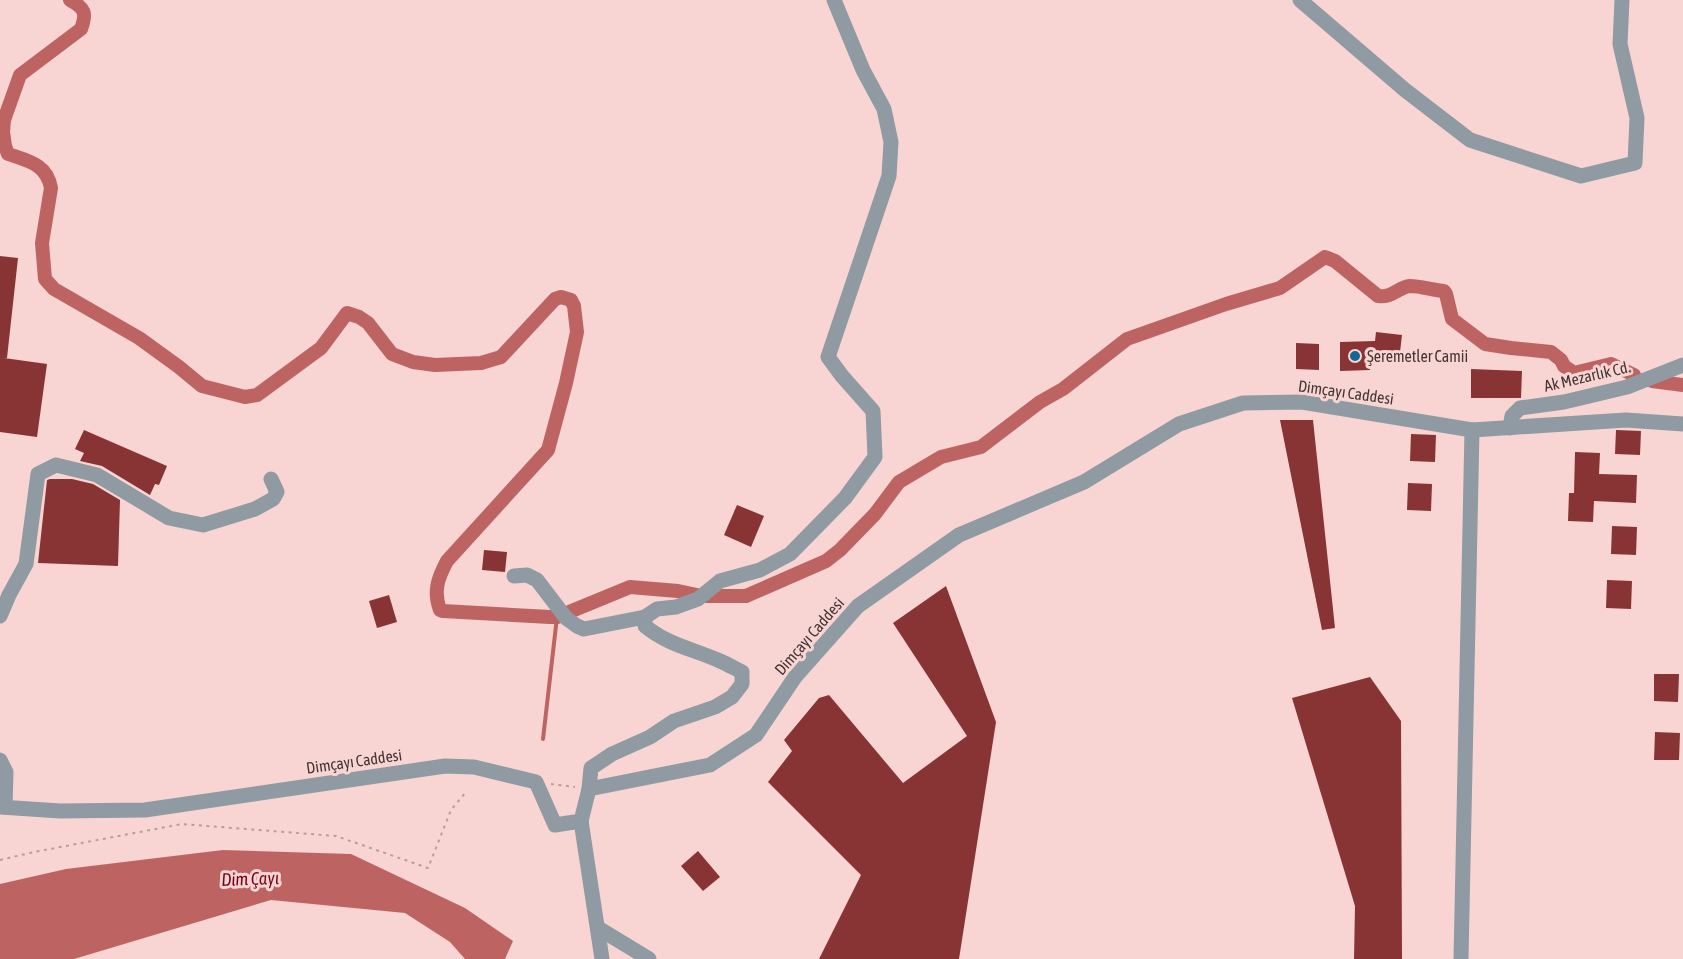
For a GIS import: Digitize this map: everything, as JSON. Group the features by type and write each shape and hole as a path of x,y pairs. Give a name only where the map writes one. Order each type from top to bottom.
{"street":[{"path":"514,576 527,576 537,580 563,613 577,626 584,628 645,616 657,609 676,607 701,596 720,581 760,570 790,554 845,498 875,457 873,411 828,357 889,176 891,142 884,109 863,70 834,0"},
{"path":"1300,0 1405,90 1470,140 1581,176 1635,162 1637,118 1620,44 1622,0"},
{"name":"Ak Mezarlık Cd.","path":"1510,428 1512,416 1520,408 1564,402 1627,387 1683,365"},
{"name":"Dimçayı Caddesi","path":"590,789 710,765 756,735 795,677 858,606 959,535 1084,482 1179,424 1243,403 1302,402 1472,430 1626,420 1682,428"},
{"path":"1461,959 1472,430"},
{"path":"0,616 26,564 38,474 56,465 97,475 169,518 203,525 255,509 273,499 277,492 271,479"},
{"path":"602,959 581,821 590,789 591,768 612,754 650,737 674,721 714,707 732,697 742,684 742,672 655,634 645,626 645,616"},
{"path":"0,760 6,772 2,807"},
{"name":"Dimçayı Caddesi","path":"2,807 60,811 145,810 445,766 474,767 536,782"},
{"path":"536,782 555,825 581,821"},
{"path":"598,928 649,959"}],"path":[{"path":"536,782 590,789"},
{"path":"0,860 182,824 336,836 428,868 451,810 466,792"}],"water":[{"name":"Dim Çayı","path":"223,850 351,854 465,908 513,941 505,959 465,959 450,942 405,913 271,900 74,959 0,959 0,884 66,869"}],"building":[{"path":"0,256 18,258 7,358 4,358 47,364 37,437 0,432"},
{"path":"1376,332 1402,335 1399,361 1370,358 1370,370 1340,371 1340,342 1375,341"},
{"path":"1296,343 1319,344 1319,370 1296,369"},
{"path":"1471,369 1522,371 1521,398 1471,398"},
{"path":"1280,420 1313,420 1335,628 1322,630"},
{"path":"84,430 167,466 159,485 155,484 150,495 102,466 80,461 84,453 75,449"},
{"path":"1616,430 1641,431 1640,455 1615,454"},
{"path":"1411,434 1436,435 1435,462 1410,461"},
{"path":"1575,452 1600,453 1599,474 1637,475 1636,503 1594,501 1593,522 1568,521 1569,493 1574,493"},
{"path":"72,479 93,484 120,500 118,566 38,563 47,480"},
{"path":"1408,483 1432,484 1431,511 1407,510"},
{"path":"737,505 764,516 751,547 724,535"},
{"path":"1612,526 1637,527 1636,555 1611,554"},
{"path":"484,550 507,552 505,572 482,570"},
{"path":"1607,580 1632,581 1631,609 1606,608"},
{"path":"946,586 996,722 959,959 819,959 861,875 768,782 792,751 784,740 819,698 829,695 903,783 967,736 893,623"},
{"path":"389,595 397,622 377,628 369,601"},
{"path":"1654,674 1679,674 1678,702 1654,701"},
{"path":"1370,677 1401,721 1402,959 1354,959 1355,906 1292,698"},
{"path":"1655,732 1680,733 1679,760 1654,760"},
{"path":"698,851 720,877 703,891 681,866"}],"waterway":[{"path":"70,0 82,8 84,19 81,29 20,75 4,120 3,132 8,154 36,165 49,180 51,188 42,243 45,279 54,289 139,338 202,386 245,397 257,395 321,348 347,313 368,323 392,354 413,362 435,365 481,363 501,357 555,299 561,297 571,300 574,306 577,332 548,450 447,561 438,585 437,597 440,610 557,617 630,587 697,595"},
{"path":"706,596 746,596 826,561 875,514 899,482 941,457 981,447 1040,402 1063,389 1127,339 1226,304 1280,288 1325,257 1335,261 1378,296 1388,295 1410,286 1444,291 1452,319 1485,344 1551,352 1574,373 1611,364 1634,375"},
{"path":"1652,381 1683,385"},
{"path":"543,739 557,617"}],"place":[{"name":"Şeremetler Camii","path":"1355,356"}]}
